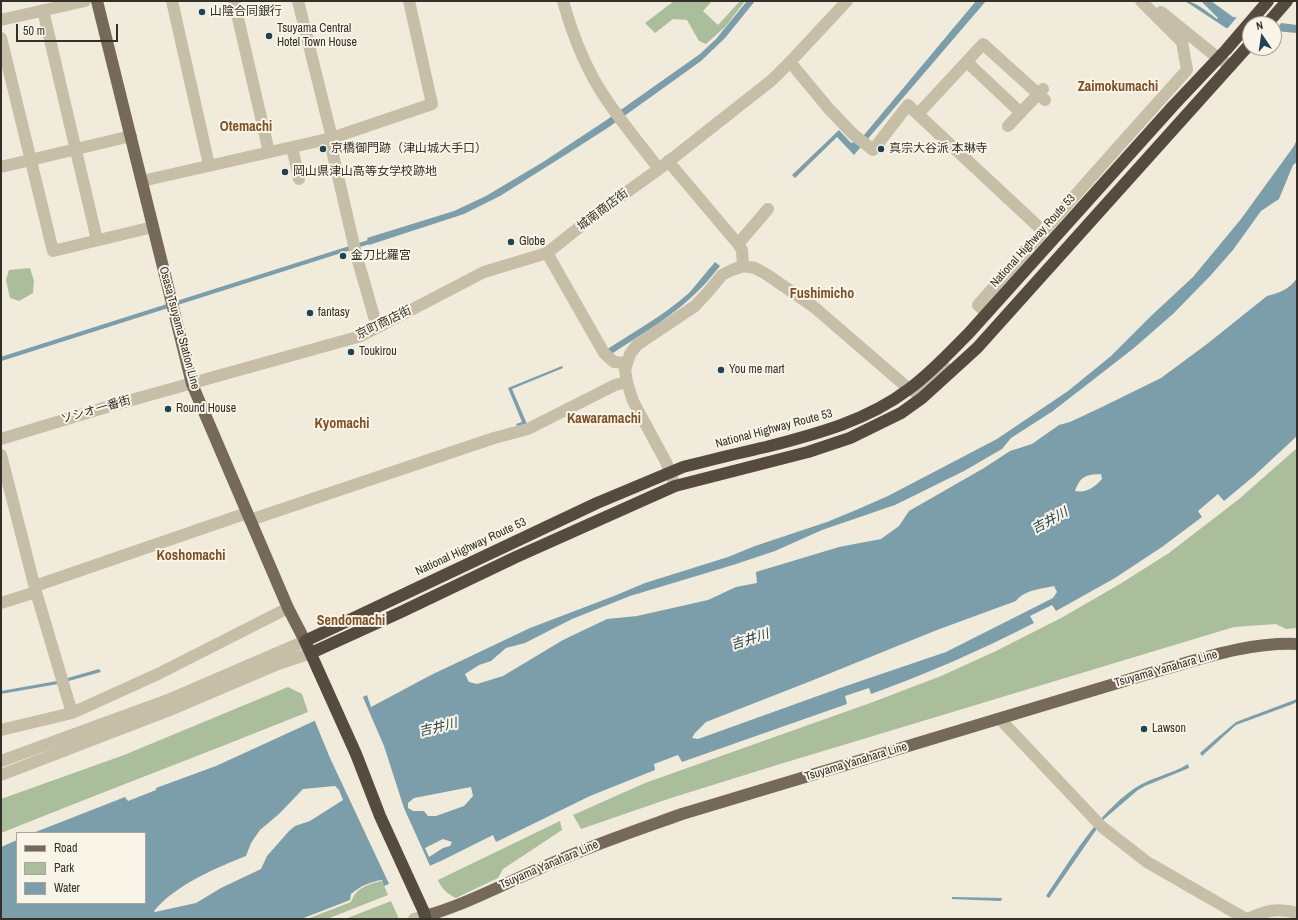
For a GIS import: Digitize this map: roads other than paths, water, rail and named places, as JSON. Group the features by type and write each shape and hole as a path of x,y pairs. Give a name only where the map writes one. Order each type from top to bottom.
{"highway":[{"name":"National Highway Route 53","path":"305,641 597,503 670,471 802,438 844,424 887,403 909,389 941,361 987,314 1268,1"},
{"path":"1274,16 1287,1"},
{"path":"313,657 401,612 523,554 675,486 808,452 850,438 894,416 922,398 977,348 1242,53"},
{"path":"305,641 356,754 380,816 423,917"}],"main road":[{"name":"Osasa Tsuyama Station Line","path":"97,1 192,384 288,608 305,641"},
{"name":"Tsuyama Yanahara Line","path":"423,917 448,910 557,860 616,837 682,814 1154,672 1233,650 1257,646 1297,644"}],"street":[{"path":"1,20 86,1"},
{"path":"172,1 209,165"},
{"path":"234,1 269,152"},
{"path":"298,1 332,138 331,146 356,254 377,327"},
{"path":"142,181 332,138 432,104 409,1"},
{"path":"564,1 577,44 599,88 608,102 664,165 738,244 742,250 743,266"},
{"name":"城南商店街","path":"547,252 596,214 664,165 772,80 847,1"},
{"path":"987,314 978,305 1130,133 1188,70 1182,42 1141,1"},
{"path":"1147,1 1234,62"},
{"path":"43,10 97,240"},
{"path":"1,38 32,159 53,251 153,227"},
{"path":"918,114 983,44 1043,94 1008,126"},
{"path":"790,62 829,109 873,150 908,105 1043,231"},
{"path":"967,62 1021,113"},
{"path":"1,167 131,136"},
{"path":"292,147 300,179"},
{"path":"738,244 768,209"},
{"path":"547,252 604,353 614,362 626,363"},
{"name":"京町商店街","path":"192,384 361,336 484,272 547,252"},
{"path":"675,486 670,471 633,400 627,382 625,370 626,363 630,354 637,345 695,306 722,275 743,266 755,268 766,274 814,307 909,389 915,392 924,388 962,355 977,348"},
{"path":"1,603 36,589 248,516 494,438 528,429 616,385 627,382"},
{"name":"ソシオ一番街","path":"1,438 192,384"},
{"path":"1,455 36,589 72,713"},
{"path":"1,730 72,713 158,674 288,608"},
{"path":"1,761 168,700 305,641"},
{"path":"1,774 170,710 278,664 313,657"},
{"path":"1000,719 1098,823 1147,862 1247,919 1270,910 1286,910 1297,913"}],"water":[{"path":"747,1 755,1 725,38 701,61 609,127 500,196 464,214 369,245 367,238 454,211 486,196 543,162 605,121 700,54 716,39"},
{"path":"976,1 986,1 854,155 837,137 795,178 792,175 839,130 852,143 864,135"},
{"path":"1185,1 1197,5 1217,19 1218,18 1201,1 1211,1 1233,17 1242,18 1242,29 1226,28"},
{"path":"1282,23 1297,25 1297,33 1282,32"},
{"name":"吉井川","path":"1297,139 1297,162 1293,165 1279,199 1261,211 1233,250 1211,275 1174,313 1134,348 1053,411 1011,438 1002,449 964,471 895,505 822,530 775,551 630,596 572,619 525,643 506,648 491,661 479,665 465,674 469,682 477,684 503,676 563,640 607,619 637,616 708,600 736,587 757,583 756,572 839,547 881,539 899,526 909,511 984,468 1010,451 1032,444 1059,425 1070,422 1161,378 1207,344 1267,296 1284,290 1297,278 1297,436 1254,476 1224,501 1218,494 1198,511 1202,517 1162,547 1115,578 1056,611 1052,605 1030,616 1034,623 994,643 933,670 871,694 869,688 845,696 847,704 682,762 678,755 654,764 655,770 590,796 496,842 493,835 443,860 384,886 382,880 369,883 351,894 350,900 301,919 1,919 1,847 16,840 16,904 146,904 146,832 36,832 125,797 128,801 156,790 156,788 216,766 367,695 371,707 431,675 530,628 645,583 728,557 755,546 827,522 888,496 997,439 1068,391 1111,356 1193,277 1241,219 1294,146","holes":["1101,474 1102,479 1097,485 1087,490 1075,491 1079,482 1085,477","1054,586 1057,592 1053,598 946,652 698,739 692,738 706,722 937,630 1016,601 1019,597 1028,592","335,786 339,790 343,800 310,821 295,826 289,831 267,856 261,869 221,888 196,903 154,911 184,885 246,856 251,843 260,830 279,814 303,789","471,787 473,796 464,806 436,816 428,816 424,811 413,811 408,808 408,803 414,798","443,839 452,842 450,846 443,848 429,857 425,848"]},
{"path":"715,262 720,266 692,297 658,324 610,355 606,350 649,323 689,293"},
{"path":"562,366 563,368 512,389 527,424 517,426 516,424 522,422 508,388"},
{"path":"99,669 101,672 58,684 1,694 1,691 57,681"},
{"path":"1297,699 1297,702 1293,704 1236,725 1202,756 1200,753 1236,722"},
{"path":"1188,764 1189,768 1138,790 1103,820 1049,898 1046,896 1075,852 1108,811 1135,788"},
{"path":"952,897 1002,898 1001,901 952,899"}],"waterway":[{"path":"1,359 372,241"}],"place":[{"name":"山陰合同銀行","path":"202,12"},
{"name":"Tsuyama Central Hotel Town House","path":"269,36"},
{"name":"京橋御門跡（津山城大手口）","path":"323,149"},
{"name":"真宗大谷派 本琳寺","path":"881,149"},
{"name":"岡山県津山高等女学校跡地","path":"285,172"},
{"name":"Globe","path":"511,242"},
{"name":"金刀比羅宮","path":"343,256"},
{"name":"fantasy","path":"310,313"},
{"name":"Toukirou","path":"351,352"},
{"name":"You me mart","path":"721,370"},
{"name":"Round House","path":"168,409"},
{"name":"Lawson","path":"1144,729"}],"district":[{"name":"Zaimokumachi","path":"1118,87"},
{"name":"Otemachi","path":"246,127"},
{"name":"Fushimicho","path":"822,294"},
{"name":"Kawaramachi","path":"604,419"},
{"name":"Kyomachi","path":"342,424"},
{"name":"Koshomachi","path":"191,556"},
{"name":"Sendomachi","path":"351,621"}]}
